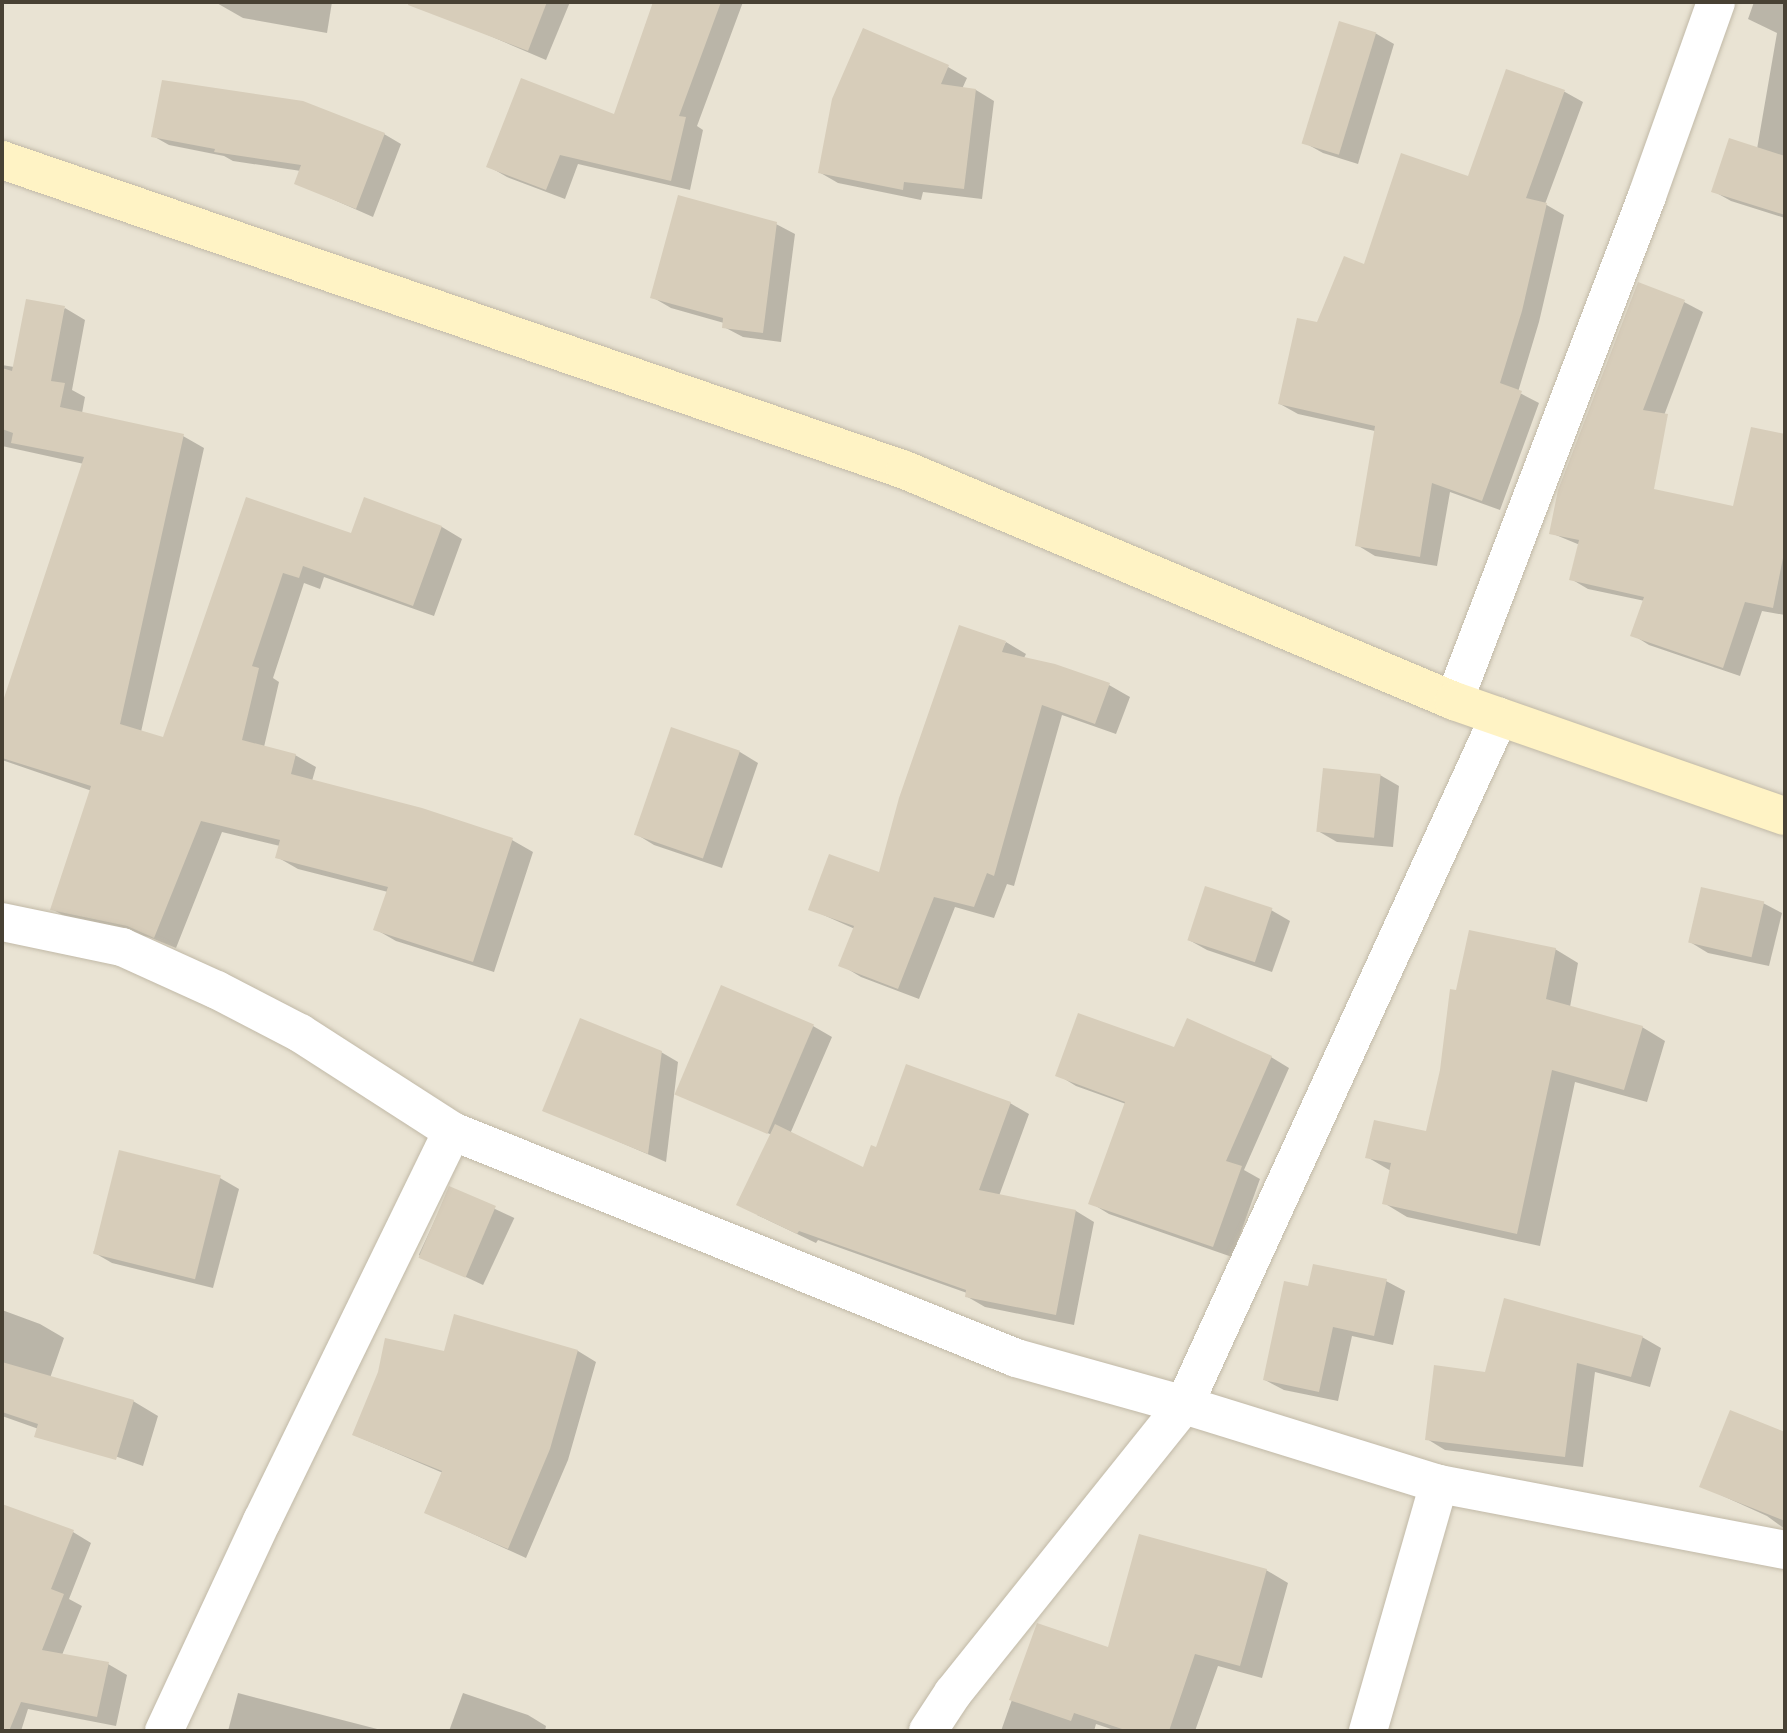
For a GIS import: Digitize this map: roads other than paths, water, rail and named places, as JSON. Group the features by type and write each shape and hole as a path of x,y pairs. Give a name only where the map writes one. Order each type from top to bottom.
{"street":[{"path":"1454,701 1647,196 1716,2"},
{"path":"2,160 905,470 1454,701 1785,816"},
{"path":"928,1731 953,1693 1184,1405 1499,717"},
{"path":"2,922 122,947 217,990 299,1033 452,1131 1016,1358 1184,1405 1440,1484 1785,1550"},
{"path":"164,1731 262,1521 452,1131"},
{"path":"1368,1731 1440,1484"}]}
